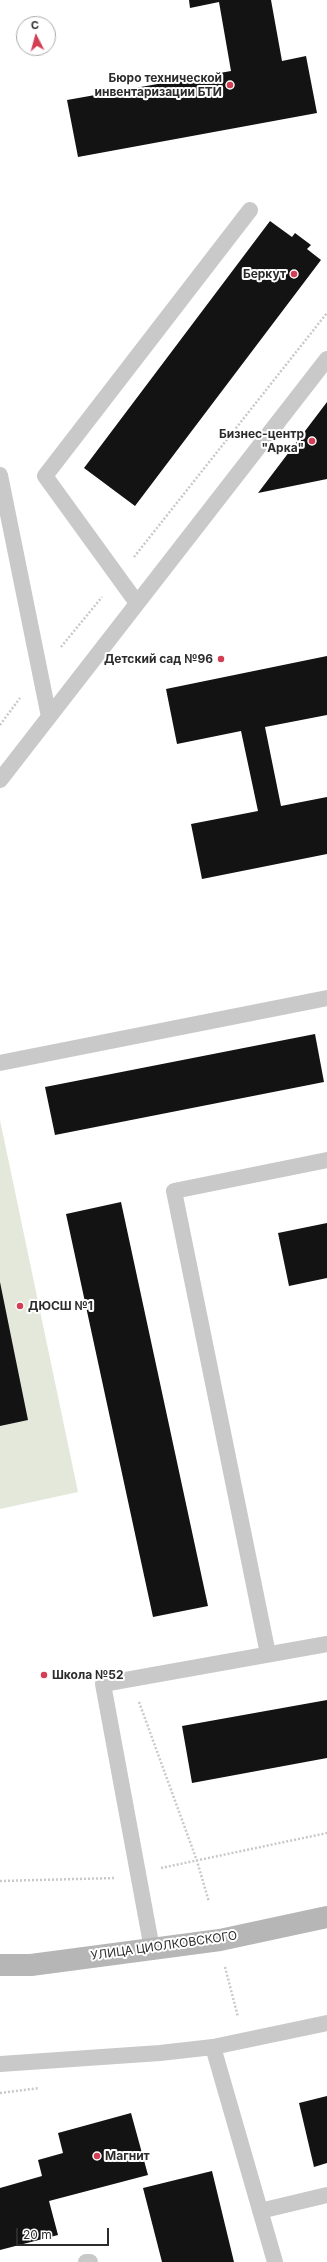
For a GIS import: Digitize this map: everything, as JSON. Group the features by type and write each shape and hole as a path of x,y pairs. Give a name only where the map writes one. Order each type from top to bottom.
{"main road":[{"name":"УЛИЦА ЦИОЛКОВСКОГО","path":"0,1965 31,1965 220,1940 327,1917"}],"lane":[{"path":"137,603 45,476 250,210"},
{"path":"0,780 327,359"},
{"path":"0,475 49,717"},
{"path":"0,1063 327,998"},
{"path":"268,1654 174,1191 327,1160"},
{"path":"152,1949 103,1684 327,1644"},
{"path":"0,2064 160,2053 213,2047 327,2023"},
{"path":"213,2047 275,2262"},
{"path":"260,2212 327,2195"}],"path":[{"path":"0,725 327,313"},
{"path":"131,1679 197,1861 208,1902"},
{"path":"0,1881 110,1880 327,1833"},
{"path":"225,1965 244,2040"}],"shaded area":[{"name":"ДЮСШ №1","path":"0,1120 78,1492 0,1509"}],"building":[{"name":"Бюро технической инвентаризации БТИ","path":"189,0 271,0 282,61 306,56 317,113 78,157 67,100 231,71 219,2 190,8"},
{"path":"270,221 292,237 295,233 311,245 307,249 321,260 135,506 84,468"},
{"name":"Бизнес-центр \"Арка\"","path":"327,402 327,479 258,493"},
{"path":"327,656 327,715 265,727 281,806 327,797 327,854 202,879 191,824 258,811 241,731 177,744 166,689"},
{"path":"315,1034 324,1082 55,1135 45,1087"},
{"path":"121,1202 208,1606 153,1617 66,1214"},
{"path":"327,1223 327,1278 289,1286 278,1233"},
{"path":"0,1282 28,1420 0,1426"},
{"path":"327,1700 327,1758 192,1783 182,1726"},
{"path":"327,2096 327,2163 314,2167 299,2103"},
{"name":"Магнит","path":"131,2113 148,2175 49,2201 58,2235 0,2250 0,2188 42,2176 38,2160 63,2153 58,2133"},
{"path":"212,2171 234,2262 162,2262 143,2188"}],"place":[{"name":"Бюро технической инвентаризации БТИ","path":"230,85"},
{"name":"Беркут","path":"294,274"},
{"name":"Бизнес-центр \"Арка\"","path":"312,441"},
{"name":"Детский сад №96","path":"221,659"},
{"name":"ДЮСШ №1","path":"20,1306"},
{"name":"Школа №52","path":"44,1675"},
{"name":"Магнит","path":"97,2156"}]}
